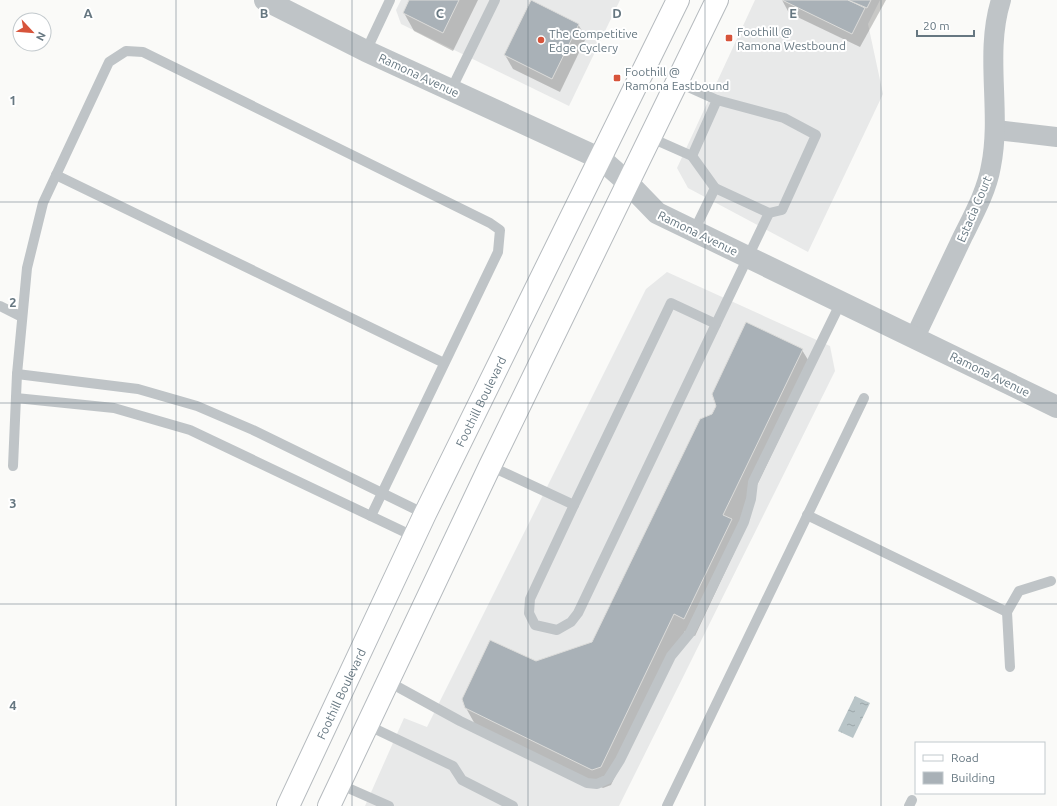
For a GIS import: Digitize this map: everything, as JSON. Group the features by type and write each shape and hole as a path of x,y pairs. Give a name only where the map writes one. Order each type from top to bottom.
{"main road":[{"name":"Foothill Boulevard","path":"288,806 426,514 678,0"},
{"path":"329,806 490,466 627,182 717,0"}],"street":[{"name":"Ramona Avenue","path":"265,0 366,50 601,159 627,182 657,213 1057,407"},
{"name":"Estacia Court","path":"915,337 980,200 991,167 996,130 993,63 998,9 1001,0"},
{"path":"996,130 1057,137"}],"lane":[{"path":"366,50 390,0"},
{"path":"451,90 495,0"},
{"path":"13,466 17,374 27,268 43,203 109,62 126,51 143,52 490,223 500,230 498,252 371,516"},
{"path":"649,137 692,156 715,188 769,213 782,210 816,135 784,118 717,100 677,82"},
{"path":"692,156 717,100"},
{"path":"56,175 444,363"},
{"path":"694,231 715,188"},
{"path":"716,324 671,303 530,599 529,613 535,625 557,630 572,622 578,612 716,324 769,213"},
{"path":"388,681 460,721 587,784 597,784 608,779 620,760 671,656 690,633 744,522 751,499 753,482 841,302"},
{"path":"0,306 22,316"},
{"path":"17,374 138,389 197,406 253,430 426,514"},
{"path":"16,398 114,408 190,430 415,537"},
{"path":"667,806 864,398"},
{"path":"490,466 574,505"},
{"path":"807,515 1007,612"},
{"path":"1010,667 1007,612 1019,591 1051,581"},
{"path":"367,725 453,766 462,780 513,806"},
{"path":"339,784 388,806"}],"shaded area":[{"path":"401,0 620,0 569,106 401,24 396,10"},
{"path":"755,0 880,0 868,24 883,94 808,252 688,188 677,168"},
{"path":"667,272 830,346 835,371 619,806 365,806 404,718 427,727 646,289"}],"water":[{"path":"855,696 870,703 853,738 838,731"}],"building":[{"path":"409,0 459,0 443,33 403,13"},
{"name":"The Competitive Edge Cyclery","path":"531,0 579,24 552,79 504,55"},
{"path":"782,0 848,0 865,8 852,34"},
{"path":"848,0 871,0 867,8"},
{"path":"746,322 803,349 723,515 732,519 684,619 674,614 601,767 592,770 465,708 462,699 490,640 536,661 592,642 700,419 712,414 716,406 712,394"}],"place":[{"name":"Foothill @ Ramona Westbound","path":"729,38"},
{"name":"The Competitive Edge Cyclery","path":"541,40"},
{"name":"Foothill @ Ramona Eastbound","path":"617,78"}]}
